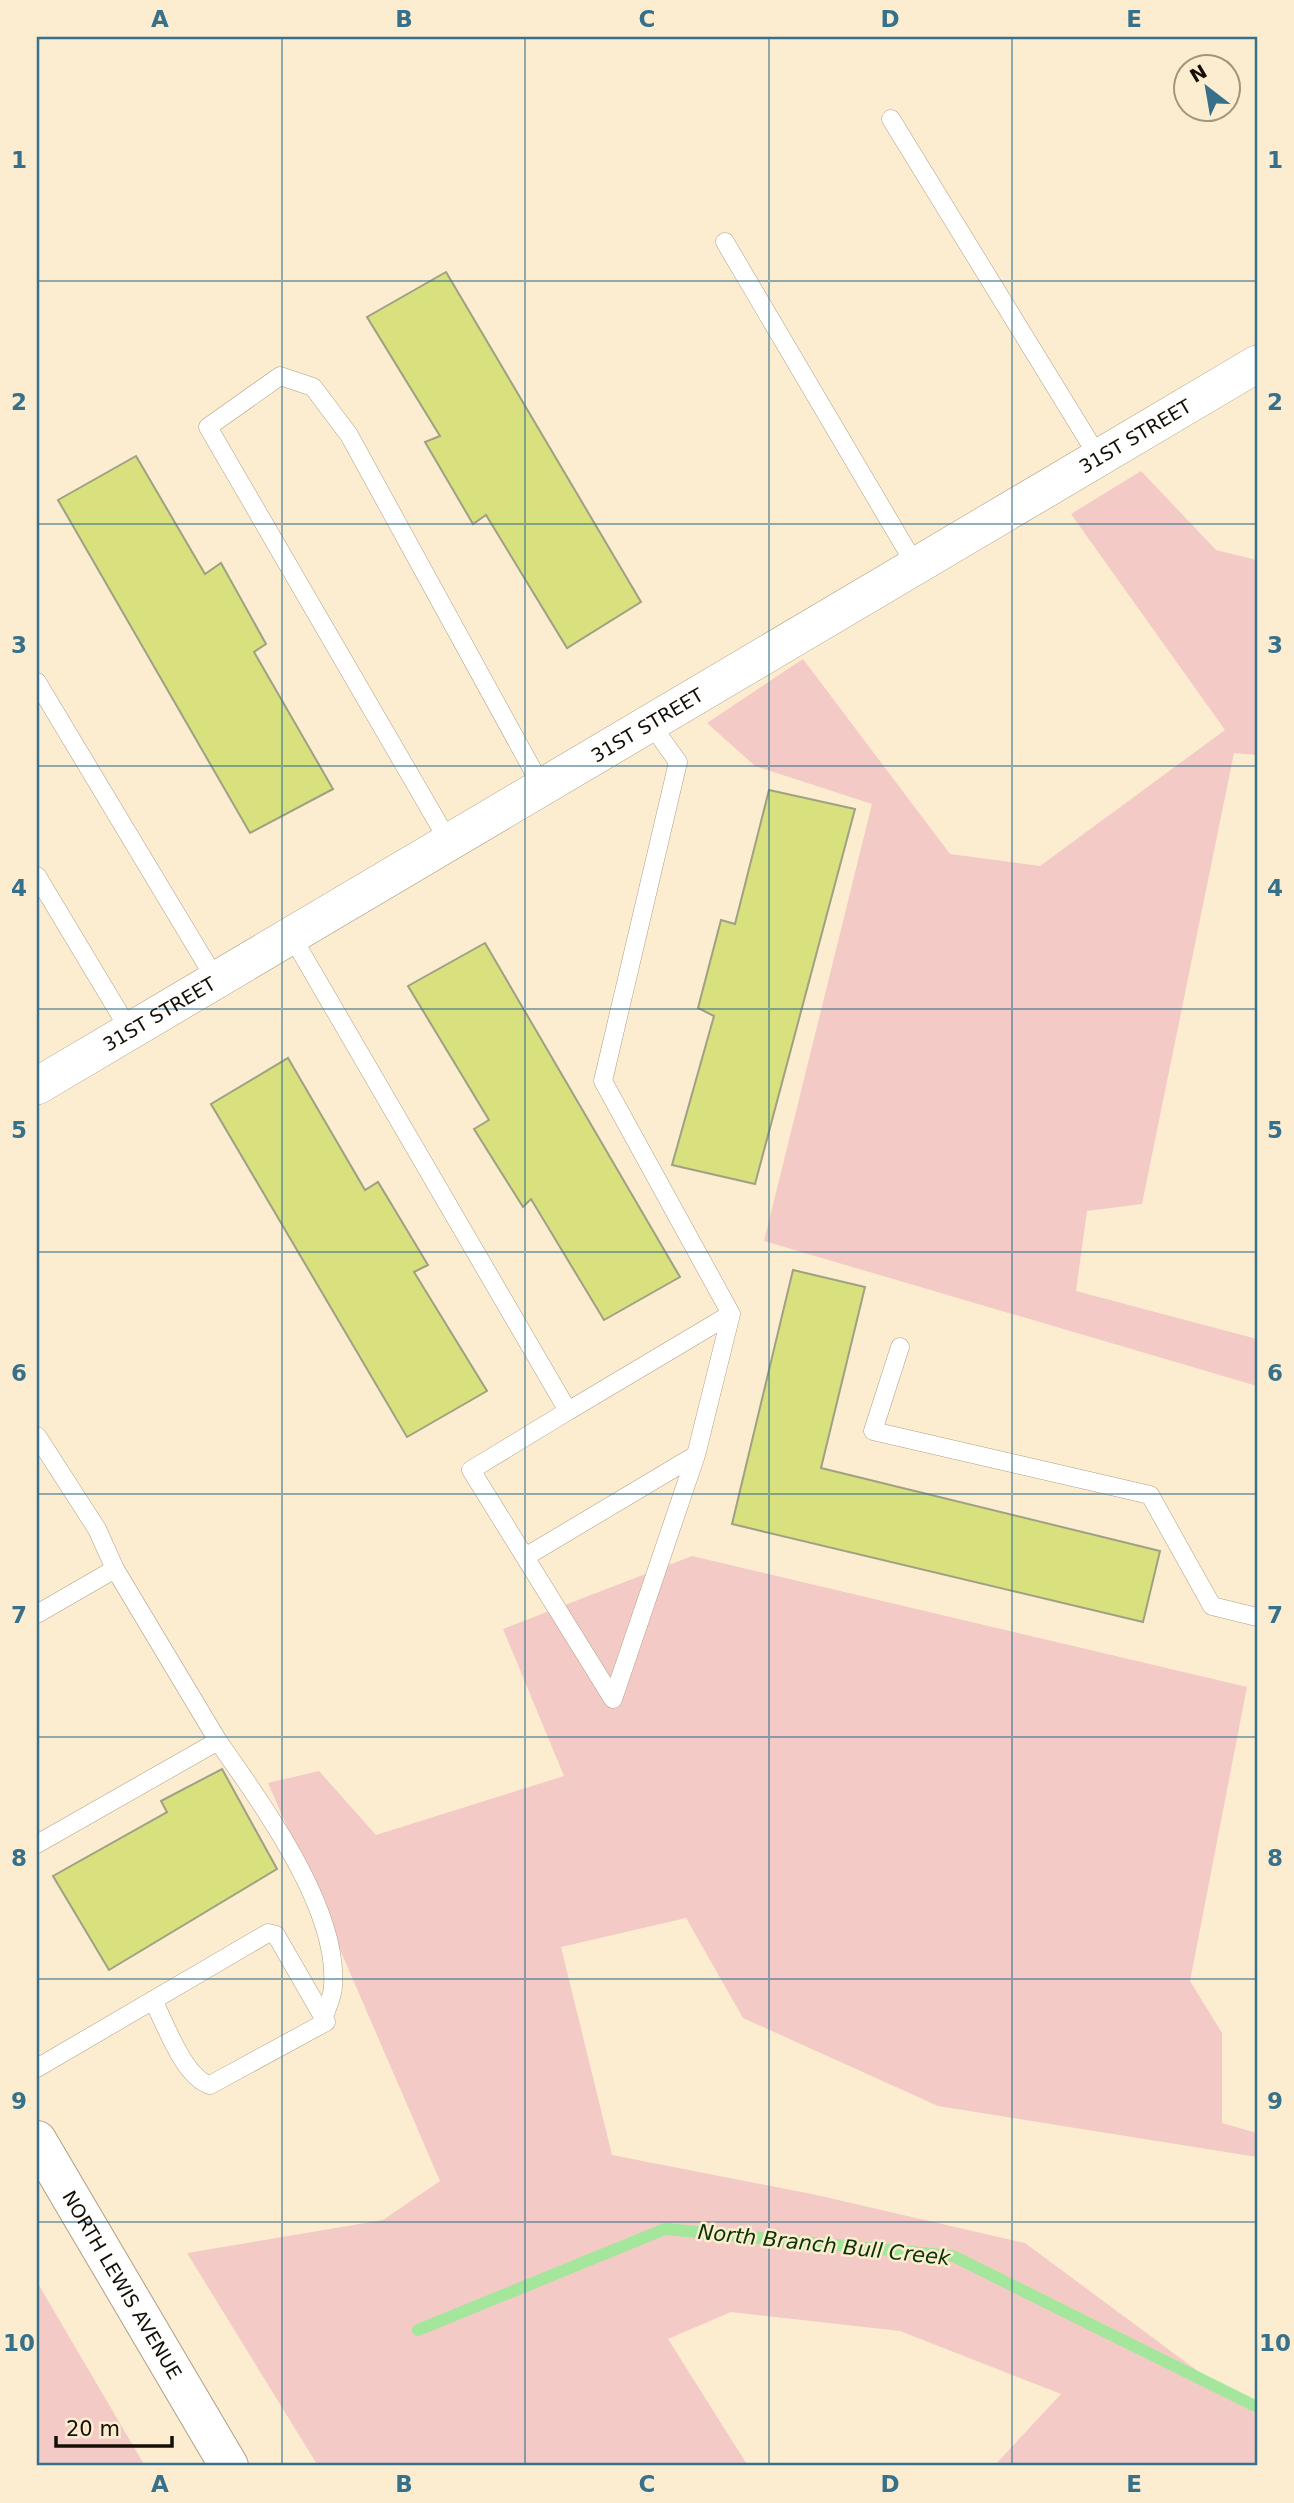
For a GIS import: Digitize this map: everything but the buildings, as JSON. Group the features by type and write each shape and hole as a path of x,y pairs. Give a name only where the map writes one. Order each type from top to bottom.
{"main road":[{"name":"NORTH LEWIS AVENUE","path":"37,2140 229,2466"}],"street":[{"name":"31ST STREET","path":"37,1086 1257,364"}],"lane":[{"path":"891,119 1099,458"},
{"path":"725,242 916,566"},
{"path":"449,842 208,427 280,376 313,387 349,435 542,787"},
{"path":"37,682 216,980"},
{"path":"650,723 678,762 603,1081 731,1314 696,1455 613,1699 471,1470 731,1314"},
{"path":"38,882 130,1031"},
{"path":"291,935 569,1411"},
{"path":"901,1347 873,1431 1150,1495 1212,1606 1257,1617"},
{"path":"37,1436 97,1529 115,1569 218,1741 254,1792 302,1872 325,1925 332,1963 334,1988 324,2017"},
{"path":"525,1557 696,1455"},
{"path":"37,1614 115,1569"},
{"path":"37,1844 218,1741"},
{"path":"37,2068 153,2000 268,1933 276,1935 326,2022 209,2085 202,2083 189,2071 153,2000"}],"shaded area":[{"path":"1141,471 1216,550 1257,560 1257,755 1234,753 1142,1204 1087,1211 1076,1291 1257,1339 1257,1386 764,1241 872,804 755,766 707,723 803,659 950,854 1040,866 1225,730 1071,514"},
{"path":"692,1556 1247,1687 1190,1981 1222,2033 1222,2123 1257,2133 1257,2157 938,2106 743,2018 686,1918 561,1947 612,2155 812,2194 1025,2243 1257,2415 1257,2466 994,2466 1061,2394 900,2331 731,2312 668,2339 748,2466 318,2466 187,2253 383,2220 440,2181 268,1783 319,1771 376,1835 564,1776 503,1629"},
{"path":"37,2282 145,2466 37,2466"}],"waterway":[{"name":"North Branch Bull Creek","path":"418,2330 665,2229 953,2256 1257,2407"}]}
